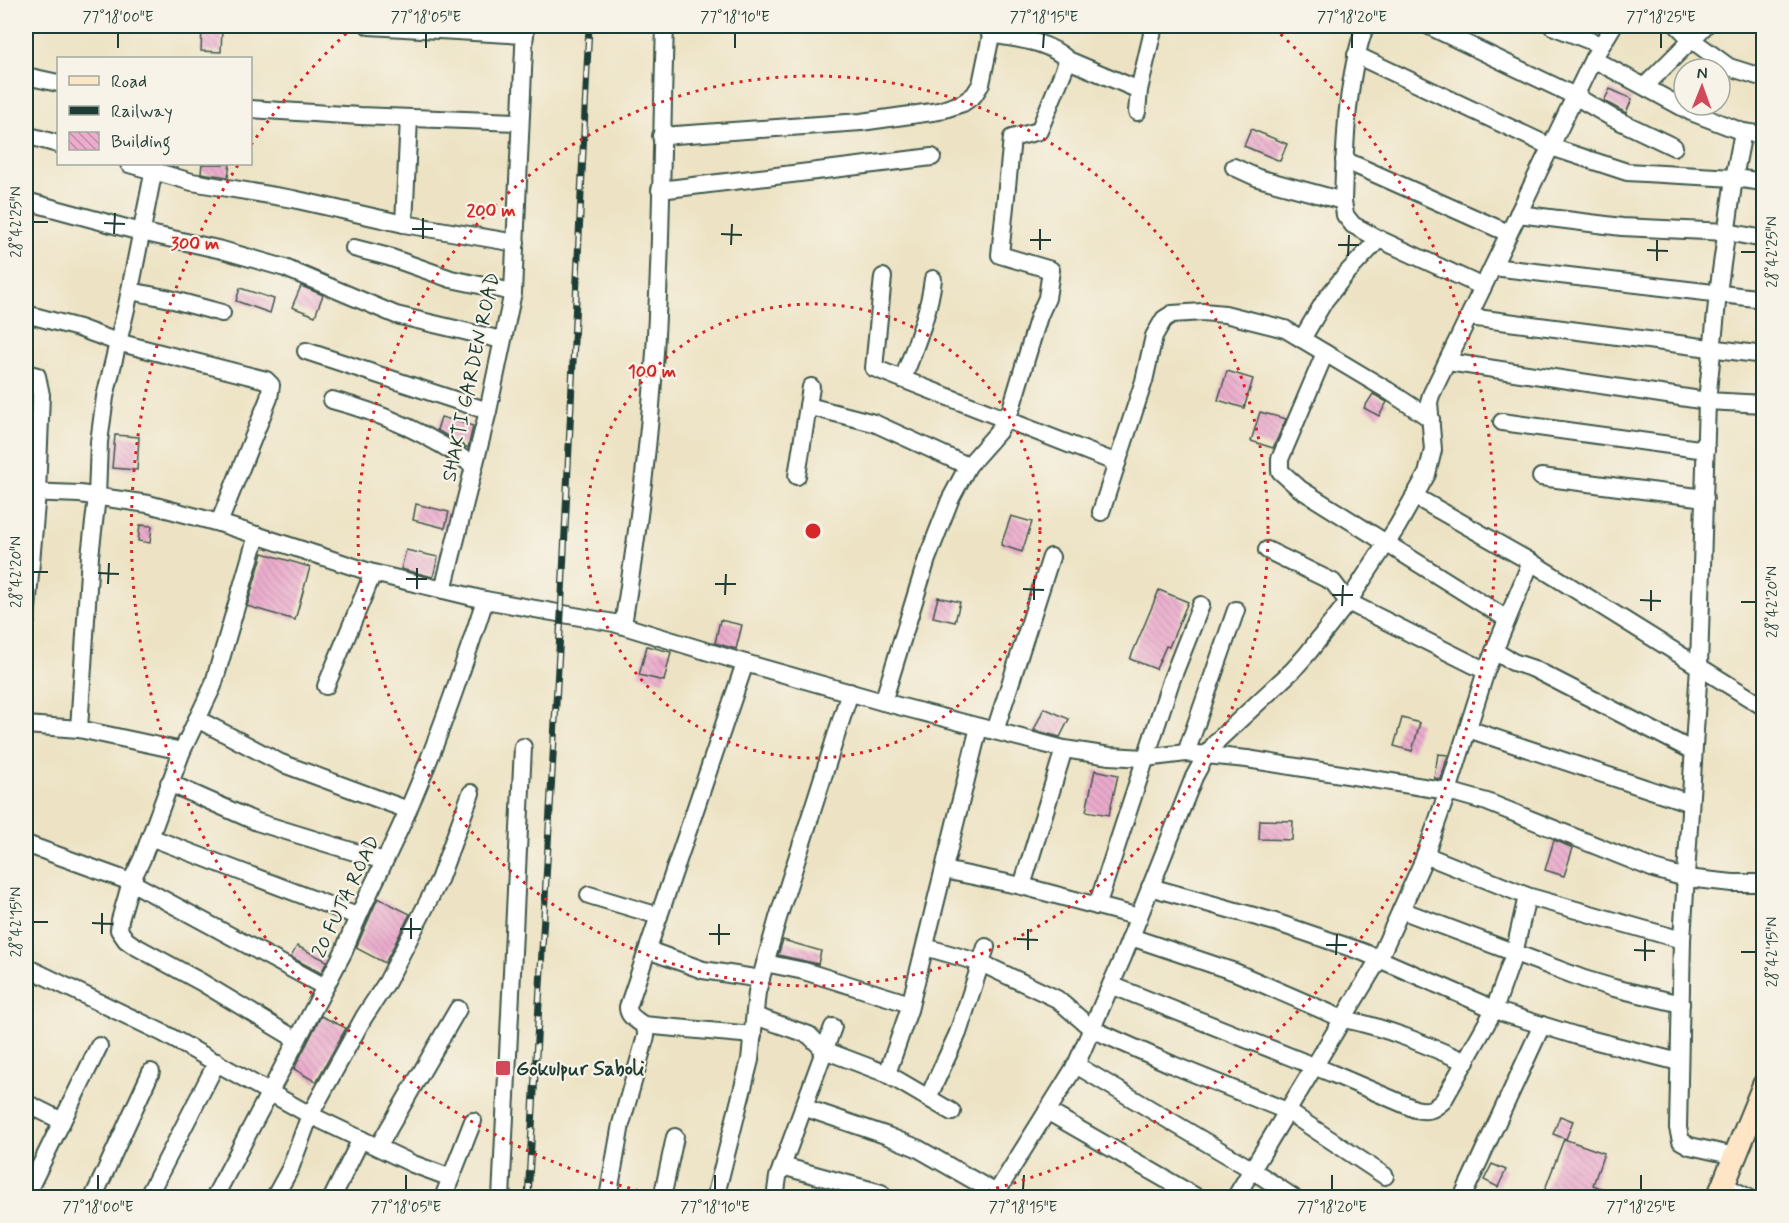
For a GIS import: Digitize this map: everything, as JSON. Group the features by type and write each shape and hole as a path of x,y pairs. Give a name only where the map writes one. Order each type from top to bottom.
{"street":[{"path":"369,26 525,30"},
{"path":"622,625 635,550 653,382 658,304 665,26"},
{"path":"1137,112 1139,90 1154,26"},
{"path":"1362,26 1356,55 1344,160 1342,201 1345,215 1353,225 1378,239 1483,287"},
{"path":"1429,26 1575,96 1611,117 1674,147"},
{"path":"1552,26 1597,52 1645,86 1691,112 1743,132 1763,133"},
{"path":"803,1107 917,1148 994,1195 1076,1065 1131,937 1194,777 1206,755 1218,740 1293,670 1347,602 1387,543 1427,474 1433,450 1431,395 1575,96 1613,26"},
{"path":"1678,26 1692,40 1730,67 1764,78"},
{"path":"1645,86 1705,26"},
{"name":"SHAKTI GARDEN ROAD","path":"443,590 488,411 513,292 525,30"},
{"path":"661,136 861,122 939,111 963,103 974,95 981,84 991,30 1039,42 1059,52 1068,60 1139,90"},
{"path":"1356,55 1551,147 1628,172 1764,182"},
{"path":"883,702 927,560 950,500 968,466 998,432 1011,409 1039,316 1047,298 1051,270 1000,255 1012,138 1039,131 1068,60"},
{"path":"26,76 57,83"},
{"path":"252,109 520,122"},
{"path":"404,224 409,118"},
{"path":"1735,1156 1690,1146 1681,1141 1678,1128 1682,940 1699,666 1707,401 1718,294 1734,178 1743,132"},
{"path":"26,135 57,144"},
{"path":"660,190 932,157"},
{"path":"1344,160 1508,233"},
{"path":"137,165 154,167 192,182 293,199 404,224 516,243"},
{"path":"79,729 90,556 105,397 130,291 154,167"},
{"path":"1234,167 1258,178 1342,201"},
{"path":"26,201 285,268 396,315 502,340"},
{"path":"1518,214 1623,227 1727,232 1764,239"},
{"path":"1302,339 1325,300 1378,239"},
{"path":"354,248 389,257 451,279 513,292"},
{"path":"1493,267 1764,299"},
{"path":"883,277 874,368 1117,463"},
{"path":"903,379 931,300 933,279"},
{"path":"130,291 222,313"},
{"path":"1101,512 1144,381 1154,336 1164,319 1172,314 1187,312 1225,314 1284,329 1431,419"},
{"path":"26,314 79,328 117,342 258,377 271,385 269,398 219,523"},
{"path":"1469,317 1764,355"},
{"path":"306,351 488,411"},
{"path":"1325,353 1280,459 1280,471 1300,489 1507,620"},
{"path":"1448,362 1707,401 1764,404"},
{"path":"26,373 37,376 41,395 33,432 26,621"},
{"path":"797,476 811,387"},
{"path":"332,400 392,420 474,466"},
{"path":"808,406 874,423 968,466"},
{"path":"1502,422 1706,450"},
{"path":"1541,477 1705,498"},
{"path":"31,492 97,496 148,504 219,523 374,573 484,600 622,625 883,702 1064,749 1110,756 1145,758 1186,753 1206,755 1448,791 1497,806 1629,861 1686,878 1733,883 1764,883"},
{"path":"1414,496 1531,562 1764,707"},
{"path":"257,535 213,686 182,751 131,882 120,920 120,930 126,940 297,1040"},
{"path":"1267,550 1333,582 1347,602 1486,671"},
{"path":"887,1074 910,1005 944,870 987,729 1051,557"},
{"path":"1235,1197 1379,959 1425,855 1486,671 1531,562"},
{"path":"326,686 374,573"},
{"name":"20 FUTA ROAD","path":"214,1197 344,951 357,916 408,810 458,686 484,600"},
{"path":"1097,906 1171,681 1201,605"},
{"path":"1186,753 1236,610"},
{"path":"1494,651 1513,662 1534,669 1693,752"},
{"path":"745,663 628,1007 628,1013 643,1024 753,1035"},
{"path":"715,1197 750,1060 763,971 850,692"},
{"path":"197,719 282,763 408,810"},
{"path":"26,724 79,729 182,751"},
{"path":"1468,729 1690,803"},
{"path":"501,1197 523,747"},
{"path":"1022,886 1064,749"},
{"path":"169,783 257,822 384,861"},
{"path":"274,1197 290,1169 310,1115 364,1017 387,982 439,880 471,793"},
{"path":"150,837 357,916"},
{"path":"26,844 131,882 325,987"},
{"path":"1425,855 1527,896 1682,940"},
{"path":"944,870 1022,886 1139,917"},
{"path":"1150,887 1275,922 1379,959 1494,1010 1679,1062"},
{"path":"589,895 659,916"},
{"path":"1111,985 1426,1112 1434,1109 1443,1101 1494,1010 1514,954 1527,896"},
{"path":"1401,910 1514,954 1614,988 1681,1004"},
{"path":"1131,937 1235,972 1343,1019 1421,1043 1466,1062"},
{"path":"925,946 983,955 1057,999 1092,1029 1287,1111 1385,1176"},
{"path":"648,950 703,970 804,971 910,1005"},
{"path":"928,1098 958,1033 983,955"},
{"path":"26,967 164,1032 310,1115 413,1164 451,1178"},
{"path":"378,1147 458,1009"},
{"path":"755,1016 809,1035 824,1050 887,1074 952,1112"},
{"path":"608,1197 621,1124 646,1036 643,1024"},
{"path":"1462,1197 1542,1025"},
{"path":"775,1197 782,1166 833,1027"},
{"path":"26,1195 33,1165 62,1121 99,1046"},
{"path":"147,1197 217,1062"},
{"path":"1076,1065 1294,1197"},
{"path":"93,1197 151,1072"},
{"path":"1749,1197 1720,1191 1764,1085"},
{"path":"26,1103 62,1121"},
{"path":"1047,1112 1198,1197"},
{"path":"443,1197 473,1121"},
{"path":"662,1197 675,1137"},
{"path":"332,1197 361,1139"},
{"path":"782,1166 881,1193"}],"building":[{"path":"202,29 222,29 221,52 201,51"},
{"path":"1610,89 1632,99 1626,113 1604,101"},
{"path":"1251,129 1287,144 1280,161 1244,146"},
{"path":"202,165 230,165 228,177 201,173"},
{"path":"301,286 323,295 315,316 292,307"},
{"path":"240,288 274,299 270,313 236,301"},
{"path":"1227,371 1253,379 1244,408 1218,400"},
{"path":"1373,394 1387,402 1379,416 1364,408"},
{"path":"1260,412 1286,419 1273,448 1251,441"},
{"path":"441,417 473,426 468,448 437,430"},
{"path":"115,435 139,437 137,470 112,468"},
{"path":"416,504 449,512 445,528 413,520"},
{"path":"1011,516 1032,522 1022,552 1001,545"},
{"path":"140,525 152,526 150,543 138,541"},
{"path":"406,550 438,557 433,577 401,569"},
{"path":"263,553 310,567 295,620 247,606"},
{"path":"1159,590 1188,602 1169,647 1166,646 1156,669 1130,659"},
{"path":"938,597 960,602 955,622 933,617"},
{"path":"720,620 742,625 736,649 715,643"},
{"path":"647,646 671,652 664,681 639,675"},
{"path":"1044,708 1069,719 1060,737 1034,730"},
{"path":"1402,718 1420,723 1412,751 1394,746"},
{"path":"1438,754 1448,755 1441,779 1434,778"},
{"path":"1095,770 1118,775 1109,815 1086,811"},
{"path":"1260,820 1293,821 1292,840 1259,839"},
{"path":"1554,840 1573,848 1564,876 1545,870"},
{"path":"378,898 410,914 385,963 356,948"},
{"path":"783,940 821,951 818,964 778,955"},
{"path":"297,946 327,961 321,973 291,957"},
{"path":"321,1016 346,1028 316,1082 294,1069"},
{"path":"1560,1116 1573,1121 1566,1139 1553,1134"},
{"path":"1564,1139 1604,1153 1593,1185 1622,1197 1542,1197"},
{"path":"1492,1164 1506,1170 1498,1187 1484,1180"}],"railway":[{"path":"528,1198 561,615 589,26"}],"place":[{"name":"Gokulpur Saboli","path":"503,1068"}]}
